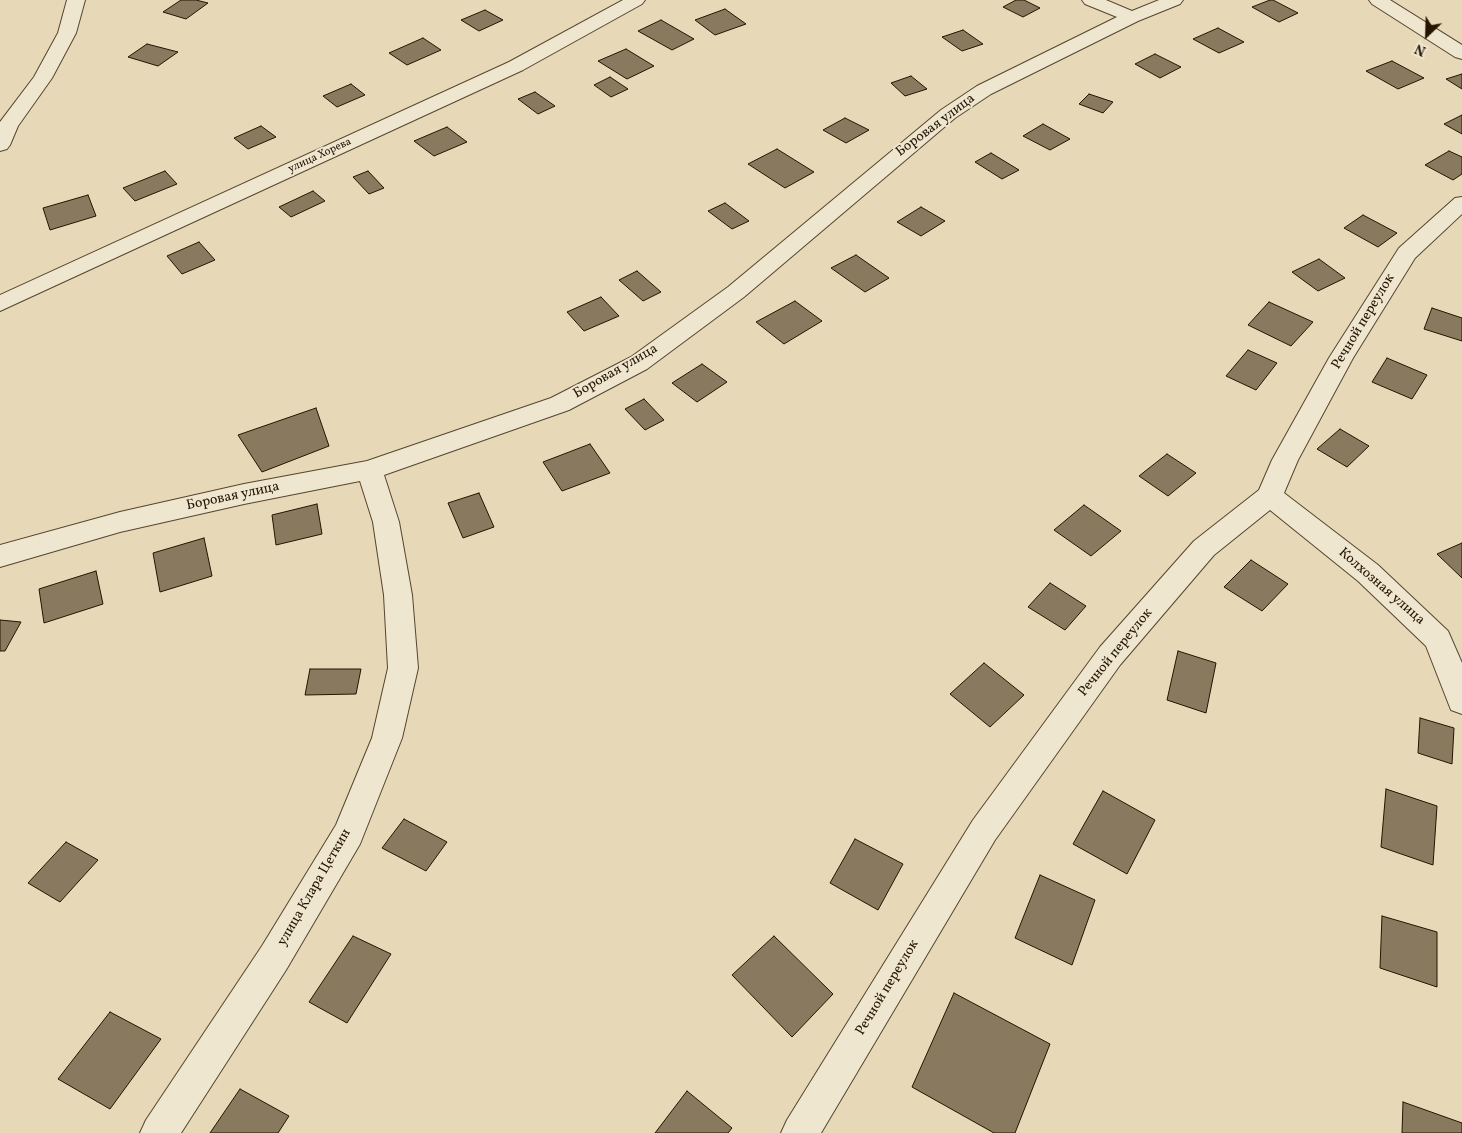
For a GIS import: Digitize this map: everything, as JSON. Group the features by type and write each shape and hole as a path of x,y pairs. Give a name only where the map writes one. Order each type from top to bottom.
{"street":[{"name":"улица Хорева","path":"0,304 516,66 636,0"},
{"path":"1091,0 1132,17"},
{"name":"Боровая улица","path":"0,556 120,522 244,494 369,470 560,404 638,362 736,292 948,114 984,90 1132,17 1174,0"},
{"path":"0,145 8,125 43,78 67,33 80,1"},
{"path":"1377,1 1462,53"},
{"name":"Речной переулок","path":"800,1133 984,830 1110,656 1204,548 1270,496 1285,460 1341,358 1407,253 1462,203"},
{"name":"улица Клара Цеткин","path":"160,1133 274,958 349,833 386,738 402,668 398,605 386,522 369,470"},
{"name":"Колхозная улица","path":"1270,496 1368,573 1403,604 1438,640 1462,701"}],"building":[{"path":"181,0 196,0 208,3 186,19 163,12"},
{"path":"1016,0 1024,0 1040,8 1023,17 1003,7"},
{"path":"1270,0 1298,13 1279,22 1252,7"},
{"path":"725,9 746,24 715,35 695,20"},
{"path":"485,10 503,20 479,31 461,20"},
{"path":"661,20 694,39 672,50 638,31"},
{"path":"1218,28 1244,42 1219,53 1193,39"},
{"path":"963,30 983,44 962,51 942,37"},
{"path":"423,38 441,50 407,65 389,53"},
{"path":"147,44 178,52 158,66 128,57"},
{"path":"626,49 654,66 627,79 598,61"},
{"path":"1155,54 1181,67 1160,78 1135,64"},
{"path":"1392,61 1424,78 1398,89 1366,71"},
{"path":"1462,74 1462,89 1446,79"},
{"path":"911,76 927,89 905,96 891,83"},
{"path":"610,77 628,89 611,97 594,85"},
{"path":"351,84 365,95 337,107 323,96"},
{"path":"535,92 555,106 538,114 518,99"},
{"path":"1089,94 1113,102 1103,113 1079,104"},
{"path":"1462,115 1462,134 1444,124"},
{"path":"845,118 869,130 846,143 823,130"},
{"path":"1043,124 1070,139 1050,150 1023,136"},
{"path":"261,126 276,137 248,149 234,138"},
{"path":"447,127 467,142 434,156 414,141"},
{"path":"777,149 814,172 785,188 748,164"},
{"path":"1449,151 1462,157 1462,174 1453,180 1425,165"},
{"path":"991,153 1019,170 1002,179 975,162"},
{"path":"165,171 177,184 135,201 123,188"},
{"path":"368,171 384,188 369,194 353,177"},
{"path":"313,191 325,201 291,217 279,207"},
{"path":"88,195 96,216 50,230 43,208"},
{"path":"725,203 749,221 732,229 708,211"},
{"path":"921,207 945,221 921,236 897,222"},
{"path":"1363,215 1397,233 1378,247 1344,228"},
{"path":"199,242 215,260 182,274 167,256"},
{"path":"856,255 889,278 865,292 831,268"},
{"path":"1319,259 1345,278 1318,291 1292,272"},
{"path":"637,271 661,292 643,301 619,280"},
{"path":"601,297 619,316 584,331 567,312"},
{"path":"795,301 822,321 784,344 756,322"},
{"path":"1269,302 1313,322 1291,346 1248,325"},
{"path":"1432,308 1462,318 1462,341 1424,329"},
{"path":"1248,350 1277,363 1256,390 1226,376"},
{"path":"1387,358 1427,375 1412,399 1372,382"},
{"path":"702,364 727,382 697,402 672,383"},
{"path":"644,399 664,420 645,430 625,409"},
{"path":"316,408 329,446 262,472 238,435"},
{"path":"1340,429 1369,446 1347,467 1317,449"},
{"path":"590,444 610,473 562,491 543,462"},
{"path":"1167,454 1196,473 1168,496 1139,476"},
{"path":"479,493 494,527 463,538 448,503"},
{"path":"317,504 322,534 276,545 272,515"},
{"path":"1084,505 1121,531 1091,556 1054,530"},
{"path":"204,538 212,576 160,592 153,553"},
{"path":"1462,543 1462,578 1437,554"},
{"path":"1251,560 1288,584 1262,611 1224,587"},
{"path":"96,571 103,604 44,623 39,589"},
{"path":"1050,583 1086,606 1065,630 1028,607"},
{"path":"0,620 21,622 5,651 0,651"},
{"path":"1178,651 1216,663 1206,713 1167,700"},
{"path":"984,663 1024,695 990,727 950,694"},
{"path":"310,669 361,669 356,694 305,695"},
{"path":"1420,718 1454,728 1452,764 1418,753"},
{"path":"1386,789 1437,806 1433,865 1381,847"},
{"path":"1103,791 1155,820 1127,874 1073,844"},
{"path":"404,819 447,842 426,871 382,848"},
{"path":"855,839 903,864 878,910 830,883"},
{"path":"66,842 98,860 60,902 28,883"},
{"path":"1040,875 1095,900 1072,965 1015,938"},
{"path":"1382,916 1437,932 1437,987 1380,968"},
{"path":"353,936 391,954 347,1023 309,1002"},
{"path":"774,936 833,994 792,1037 732,975"},
{"path":"954,993 1050,1044 1015,1133 994,1133 912,1087"},
{"path":"110,1012 161,1039 110,1109 58,1079"},
{"path":"240,1089 289,1116 278,1133 210,1133"},
{"path":"687,1091 732,1128 728,1133 655,1133"},
{"path":"1403,1102 1462,1123 1462,1133 1402,1133"}]}
